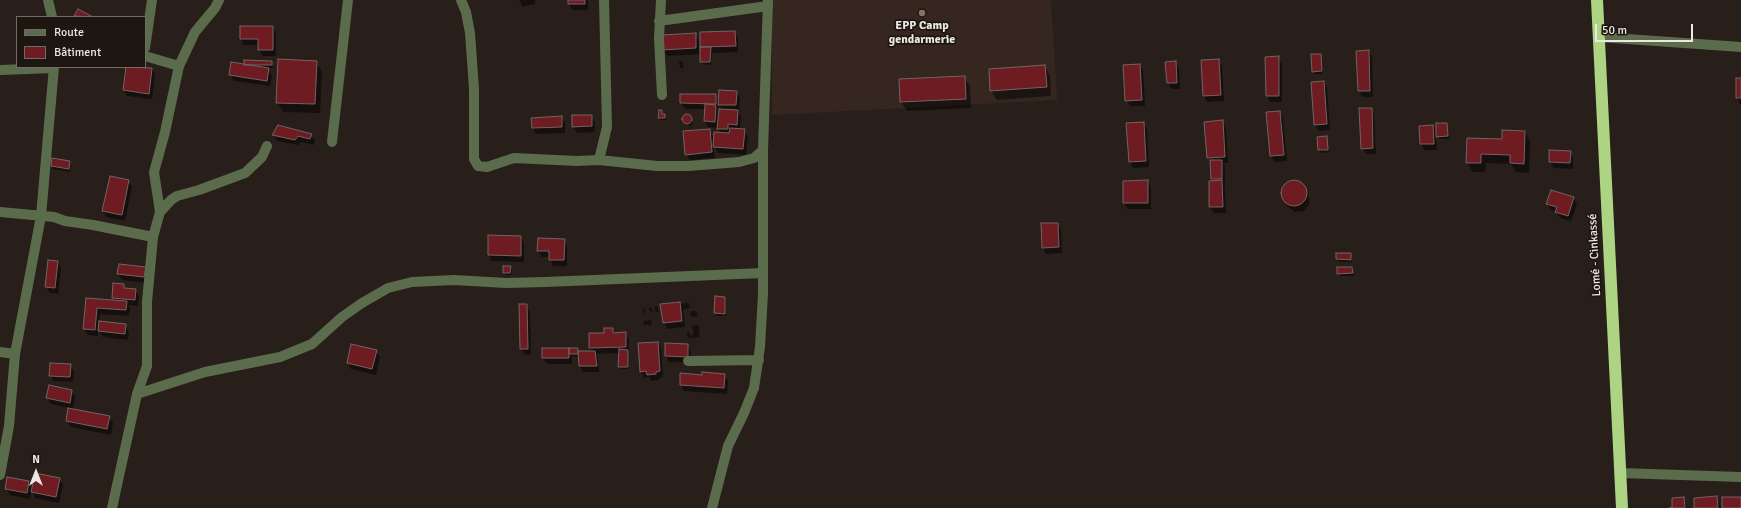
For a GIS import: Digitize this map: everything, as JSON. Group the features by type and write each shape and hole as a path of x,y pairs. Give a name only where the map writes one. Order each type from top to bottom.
{"highway":[{"name":"Lomé - Cinkassé","path":"1597,0 1622,508"}],"street":[{"path":"48,0 52,16"},
{"path":"146,41 152,0"},
{"path":"112,508 137,394 147,366 147,302 153,237 160,212 154,172 165,132 179,66 195,32 215,8 218,0"},
{"path":"332,142 348,0"},
{"path":"461,0 466,12 470,33 474,89 473,151 474,159 478,166 487,167 514,158 577,161 599,160 657,166 688,166 739,162 754,158 763,150"},
{"path":"599,160 607,127 604,0"},
{"path":"661,0 659,21 662,95"},
{"path":"659,21 767,2 763,150 763,317 759,360 754,388 728,446 712,508"},
{"path":"1599,37 1741,47"},
{"path":"146,56 179,66"},
{"path":"0,70 36,68"},
{"path":"0,475 9,426 15,354 41,216 54,68"},
{"path":"160,212 177,196 199,190 245,173 262,157 267,146"},
{"path":"0,212 54,217 65,221 153,237"},
{"path":"137,394 205,372 280,357 312,344 342,317 362,303 388,288 412,282 454,280 506,283 763,273"},
{"path":"0,352 15,354"},
{"path":"688,362 759,360"},
{"path":"1620,473 1741,476"}],"shaded area":[{"path":"772,0 1051,0 1057,100 772,115"}],"building":[{"path":"568,0 585,0 585,4 568,4"},
{"path":"78,9 91,16 74,16"},
{"path":"240,26 273,26 273,50 258,50 258,39 240,39"},
{"path":"735,31 736,46 700,47 700,32"},
{"path":"696,33 696,48 662,50 662,35"},
{"path":"700,47 711,47 710,62 700,62"},
{"path":"1369,50 1370,91 1358,91 1356,51"},
{"path":"1311,54 1321,54 1322,71 1312,72"},
{"path":"1279,56 1279,96 1266,96 1265,57"},
{"path":"278,59 317,61 315,104 276,103"},
{"path":"1219,59 1221,95 1203,96 1201,60"},
{"path":"244,60 272,61 272,65 244,65"},
{"path":"1176,61 1177,83 1167,83 1165,62"},
{"path":"231,62 269,68 267,81 229,75"},
{"path":"1140,64 1142,100 1125,101 1123,65"},
{"path":"1045,65 1047,87 990,91 989,69"},
{"path":"126,68 152,68 149,94 123,90"},
{"path":"965,76 966,99 900,102 899,79"},
{"path":"1736,78 1741,78 1741,98 1736,98"},
{"path":"1324,81 1327,124 1314,125 1311,82"},
{"path":"719,90 737,91 736,105 718,105"},
{"path":"680,94 716,94 716,104 680,103"},
{"path":"705,104 716,105 715,122 704,121"},
{"path":"1359,108 1372,108 1373,148 1361,149"},
{"path":"719,109 738,110 737,125 728,124 728,129 717,129"},
{"path":"659,110 662,110 662,114 665,114 665,118 658,118"},
{"path":"1280,111 1284,155 1270,156 1266,112"},
{"path":"685,114 689,114 691,115 691,123 685,124 682,121 682,117"},
{"path":"572,115 592,115 592,126 572,127"},
{"path":"562,116 562,127 532,128 531,118"},
{"path":"1223,120 1225,157 1207,158 1204,122"},
{"path":"1144,122 1146,161 1129,162 1126,123"},
{"path":"1436,123 1447,123 1448,136 1436,137"},
{"path":"278,125 312,134 310,139 298,136 295,140 272,135"},
{"path":"1433,125 1434,144 1420,144 1419,126"},
{"path":"730,128 745,129 743,149 713,147 714,132 729,133"},
{"path":"710,129 712,152 685,155 683,131"},
{"path":"1502,130 1525,131 1524,164 1510,163 1510,155 1481,154 1481,163 1466,163 1467,138 1502,139"},
{"path":"1327,136 1328,150 1318,150 1317,137"},
{"path":"1549,150 1571,151 1570,163 1549,162"},
{"path":"52,158 70,161 69,169 51,166"},
{"path":"1210,160 1222,160 1222,179 1211,179"},
{"path":"110,176 129,180 122,215 102,211"},
{"path":"1148,180 1148,203 1123,203 1123,181"},
{"path":"1222,180 1223,207 1209,207 1209,181"},
{"path":"1294,180 1303,184 1307,193 1303,202 1294,206 1285,202 1281,193 1285,184"},
{"path":"1551,190 1574,197 1568,216 1555,212 1557,207 1546,204"},
{"path":"1041,223 1058,223 1059,247 1042,248"},
{"path":"488,235 521,236 521,256 488,255"},
{"path":"538,238 565,239 564,260 549,260 549,251 537,251"},
{"path":"1336,253 1351,253 1351,260 1336,259"},
{"path":"48,260 58,261 55,288 45,287"},
{"path":"119,264 146,267 144,277 117,274"},
{"path":"503,266 511,266 510,273 503,273"},
{"path":"1337,267 1352,267 1353,273 1337,274"},
{"path":"113,283 124,284 124,288 136,289 135,300 112,298"},
{"path":"715,296 725,297 725,314 714,313"},
{"path":"86,298 127,301 126,310 97,308 95,330 83,329"},
{"path":"680,302 682,321 663,323 660,304"},
{"path":"519,304 527,304 528,349 520,349"},
{"path":"99,321 126,324 125,334 98,331"},
{"path":"604,328 613,328 613,333 626,332 626,347 589,348 589,333 604,333"},
{"path":"658,342 660,371 656,372 656,374 647,375 646,371 640,372 638,343"},
{"path":"665,343 688,344 688,357 665,356"},
{"path":"351,344 377,350 372,369 347,363"},
{"path":"542,348 569,348 569,358 542,358"},
{"path":"569,348 578,348 578,354 569,354"},
{"path":"619,349 628,350 628,367 618,367"},
{"path":"578,351 595,351 597,366 579,366"},
{"path":"50,363 71,364 70,377 49,376"},
{"path":"702,372 725,374 724,388 680,385 680,373 702,375"},
{"path":"49,385 72,390 70,403 46,398"},
{"path":"68,408 110,416 107,429 66,421"},
{"path":"35,473 60,478 56,497 31,492"},
{"path":"7,477 29,481 27,493 5,489"},
{"path":"1717,496 1718,508 1694,508 1694,498"},
{"path":"1684,497 1685,508 1672,508 1672,498"},
{"path":"1722,497 1741,497 1741,508 1722,508"}],"place":[{"name":"EPP Camp gendarmerie","path":"922,13"}]}
